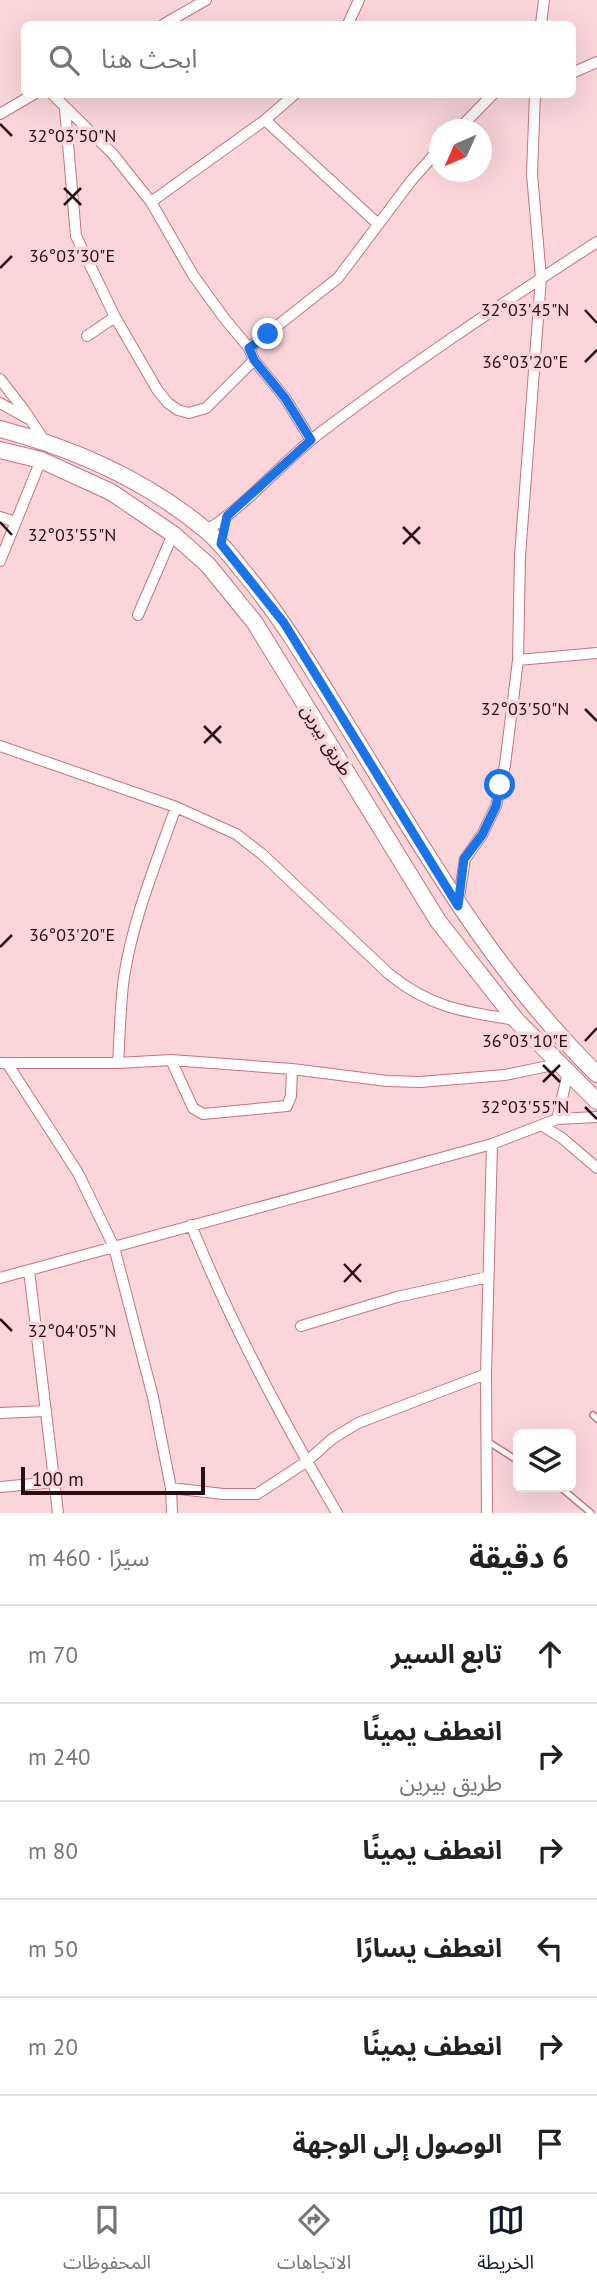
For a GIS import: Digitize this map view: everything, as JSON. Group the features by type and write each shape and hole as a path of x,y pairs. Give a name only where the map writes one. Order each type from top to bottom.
{"main road":[{"name":"طريق بيرين","path":"0,429 44,440 135,480 221,544 284,623 458,906 547,1023 597,1074"},
{"name":"طريق بيرين","path":"0,450 41,460 110,492 173,534 208,565 255,623 438,921 516,1020 597,1101"}],"street":[{"path":"169,21 206,0"},
{"path":"349,21 359,0"},
{"path":"541,21 544,0"},
{"path":"576,71 597,62"},
{"path":"0,114 27,98"},
{"path":"55,98 112,153 151,202 193,275 285,398 311,440"},
{"path":"151,202 265,120 290,98"},
{"path":"469,119 490,98"},
{"path":"458,906 464,859 482,835 496,806 505,765 518,660 520,556 541,278 532,174 535,98"},
{"path":"65,110 76,236 115,317 158,391 178,410 189,413 206,408 254,360"},
{"path":"265,120 378,224"},
{"path":"249,348 338,278 429,160"},
{"path":"206,531 227,516 311,440 376,390 597,242"},
{"path":"87,336 115,317"},
{"path":"0,379 44,440"},
{"path":"0,403 31,420"},
{"path":"0,561 41,460"},
{"path":"221,544 227,516"},
{"path":"0,517 16,522"},
{"path":"138,615 173,534"},
{"path":"518,660 597,653"},
{"path":"0,746 176,807 247,841 410,991 463,1011 516,1020"},
{"path":"118,1063 121,1000 127,958 140,909 176,807"},
{"path":"171,1060 193,1108 203,1114 287,1106 291,1096 292,1069"},
{"path":"3,1063 171,1060 420,1082 563,1069 557,1119"},
{"path":"3,1063 78,1173 114,1247 153,1397 171,1488 172,1513"},
{"path":"0,1279 492,1144 557,1119 597,1117"},
{"path":"543,1126 570,1144 597,1168"},
{"path":"487,1513 486,1374 492,1144"},
{"path":"191,1225 261,1379 337,1513"},
{"path":"29,1270 58,1513"},
{"path":"301,1326 397,1297 488,1277"},
{"path":"171,1488 223,1494 257,1494 358,1423 486,1374"},
{"path":"0,1413 46,1410"},
{"path":"0,1487 54,1482"}],"lane":[{"path":"487,1441 513,1458"},
{"path":"566,1492 591,1513"}],"route":[{"path":"268,334 249,348 254,360 285,398 311,440 227,516 221,544 284,623 458,906 464,859 482,835 496,806 500,785"}]}
